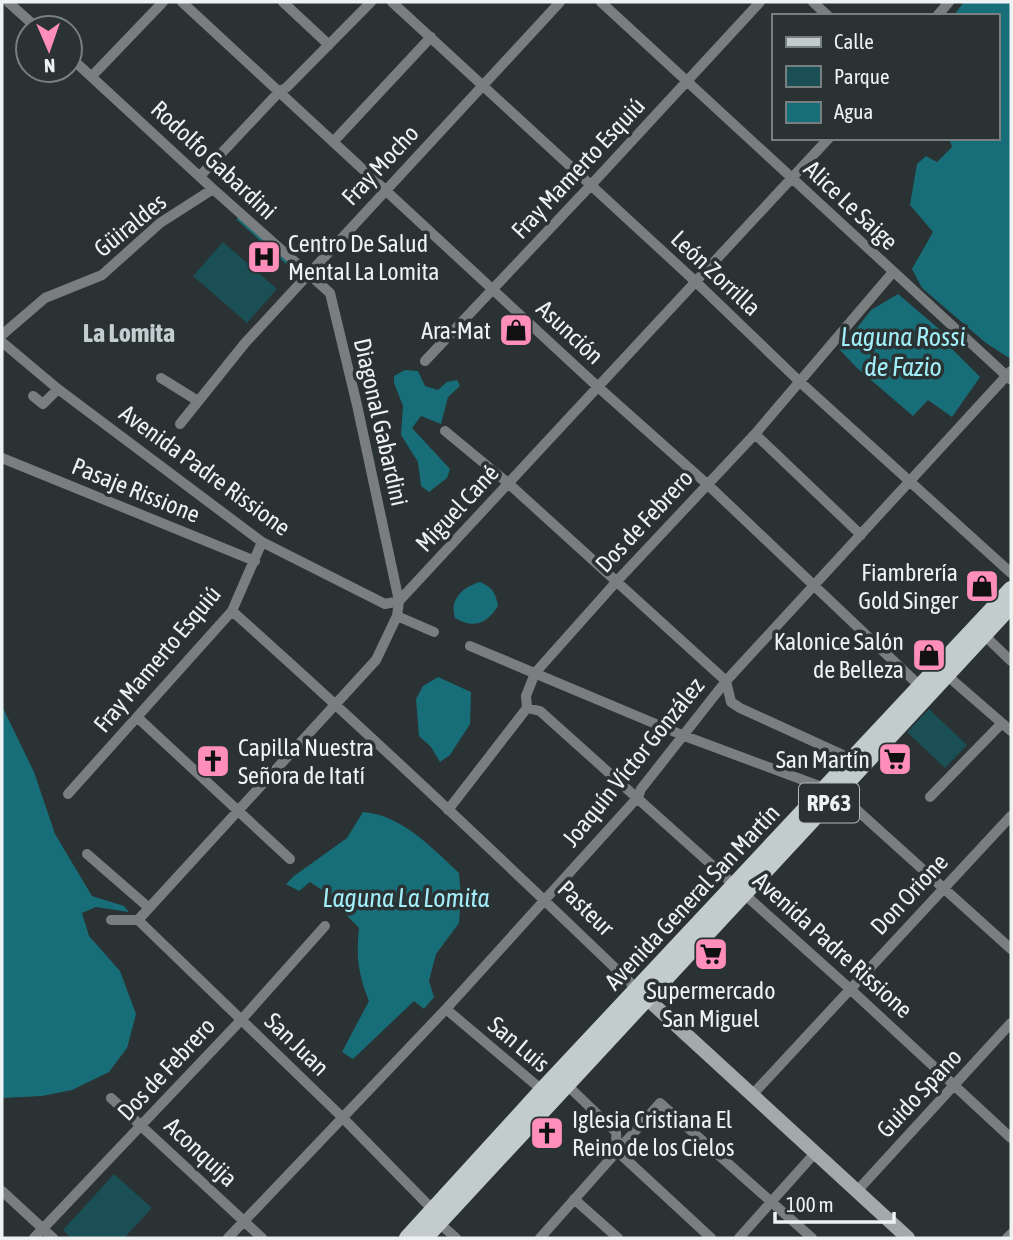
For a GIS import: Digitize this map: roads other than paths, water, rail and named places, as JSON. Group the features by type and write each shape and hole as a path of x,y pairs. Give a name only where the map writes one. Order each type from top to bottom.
{"main road":[{"name":"Avenida General San Martín","path":"407,1238 436,1217 567,1085 642,994 858,764 1011,589"},
{"name":"Avenida General San Martín","path":"942,671 984,635 1011,606"},
{"name":"Avenida General San Martín","path":"425,1238 436,1217 542,1090 642,994"}],"street":[{"path":"8,2 21,14"},
{"path":"92,76 163,2"},
{"name":"Asunción","path":"182,2 598,387 707,484 924,690"},
{"path":"283,2 329,45"},
{"path":"200,176 279,92 371,2"},
{"name":"León Zorrilla","path":"392,2 696,282 800,382 1011,573"},
{"name":"Fray Mocho","path":"180,424 245,343 560,2"},
{"name":"Alice Le Saige","path":"601,2 892,272 1010,376"},
{"name":"Fray Mamerto Esquiú","path":"425,361 760,2"},
{"path":"813,2 826,14"},
{"path":"333,142 431,37"},
{"name":"Rodolfo Gabardini","path":"84,69 213,190 330,293"},
{"name":"Miguel Cané","path":"399,601 827,140"},
{"name":"Güiraldes","path":"2,335 45,298 102,275 160,222 213,190"},
{"name":"Dos de Febrero","path":"448,810 527,708 526,696 535,673 755,434 892,272"},
{"name":"Diagonal Gabardini","path":"330,293 399,601"},
{"name":"Avenida Padre Rissione","path":"2,342 58,389 262,542 385,604 399,601"},
{"name":"Joaquín Víctor González","path":"228,1238 546,900 638,797 641,789 682,734 726,681 1010,376"},
{"path":"161,378 198,401"},
{"path":"33,396 43,404 58,389"},
{"path":"445,431 508,483 726,681 732,702 858,764"},
{"path":"755,434 862,535"},
{"name":"Pasaje Rissione","path":"2,458 254,561"},
{"name":"Fray Mamerto Esquiú","path":"68,794 232,611 262,542"},
{"path":"111,920 138,920 337,705 376,660 397,616 399,601"},
{"name":"Pasteur","path":"232,611 337,705 903,1237"},
{"path":"397,616 434,632"},
{"path":"984,635 1011,661"},
{"path":"470,646 831,792 945,887 1011,949"},
{"path":"942,671 1011,731"},
{"name":"Avenida Padre Rissione","path":"527,708 540,711 638,797 1011,1138"},
{"path":"137,717 290,859"},
{"path":"930,797 1002,723"},
{"name":"Don Orione","path":"752,1094 1011,816"},
{"path":"87,854 148,907"},
{"name":"San Juan","path":"138,920 342,1117 456,1238"},
{"name":"Dos de Febrero","path":"34,1238 242,1019 325,926"},
{"name":"San Luis","path":"446,1009 542,1090 567,1085 616,1132 617,1151 711,1238"},
{"name":"Guido Spano","path":"857,1191 1011,1023"},
{"name":"Aconquija","path":"111,1098 262,1238"},
{"path":"540,1238 660,1103 812,1238"},
{"path":"739,1238 815,1153"},
{"path":"2,1191 53,1238"},
{"path":"574,1199 618,1238"},
{"path":"1007,1238 1011,1234"}],"water":[{"name":"Laguna Rossi de Fazio","path":"964,2 1011,2 1009,358 986,343 922,288 912,269 933,232 910,205 917,164 926,156 937,162 952,147 950,140 999,140 999,14 955,14"},
{"name":"Laguna Rossi de Fazio","path":"898,294 945,334 949,346 980,377 952,417 928,400 913,416 840,350 871,310"},
{"path":"405,370 418,371 425,386 438,390 447,382 457,380 460,386 448,397 441,424 421,416 412,428 450,469 447,478 429,492 421,486 418,462 401,435 403,406 394,376"},
{"path":"480,582 493,591 498,606 489,617 479,623 468,623 455,618 454,605 459,595"},
{"path":"438,677 471,692 470,724 450,755 440,762 431,747 419,736 416,699 423,686"},
{"path":"2,706 34,772 55,834 92,896 124,906 129,912 96,907 82,913 89,936 120,971 136,1014 127,1048 109,1072 72,1090 42,1096 2,1098"},
{"name":"Laguna La Lomita","path":"363,812 391,819 416,834 459,873 461,897 459,923 436,954 429,981 434,997 424,1009 414,1001 353,1059 342,1052 369,1001 359,965 359,928 322,890 310,882 299,891 286,884 347,838"}],"waterway":[{"path":"238,219 296,271"}],"place":[{"name":"Centro De Salud Mental La Lomita","path":"264,257"},
{"name":"Ara-Mat","path":"516,330"},
{"name":"Fiambrería Gold Singer","path":"982,586"},
{"name":"Kalonice Salón de Belleza","path":"929,655"},
{"name":"San Martín","path":"895,759"},
{"name":"Capilla Nuestra Señora de Itatí","path":"213,761"},
{"name":"Supermercado San Miguel","path":"711,954"},
{"name":"Iglesia Cristiana El Reino de los Cielos","path":"547,1133"}],"district":[{"name":"La Lomita","path":"129,333"}]}
